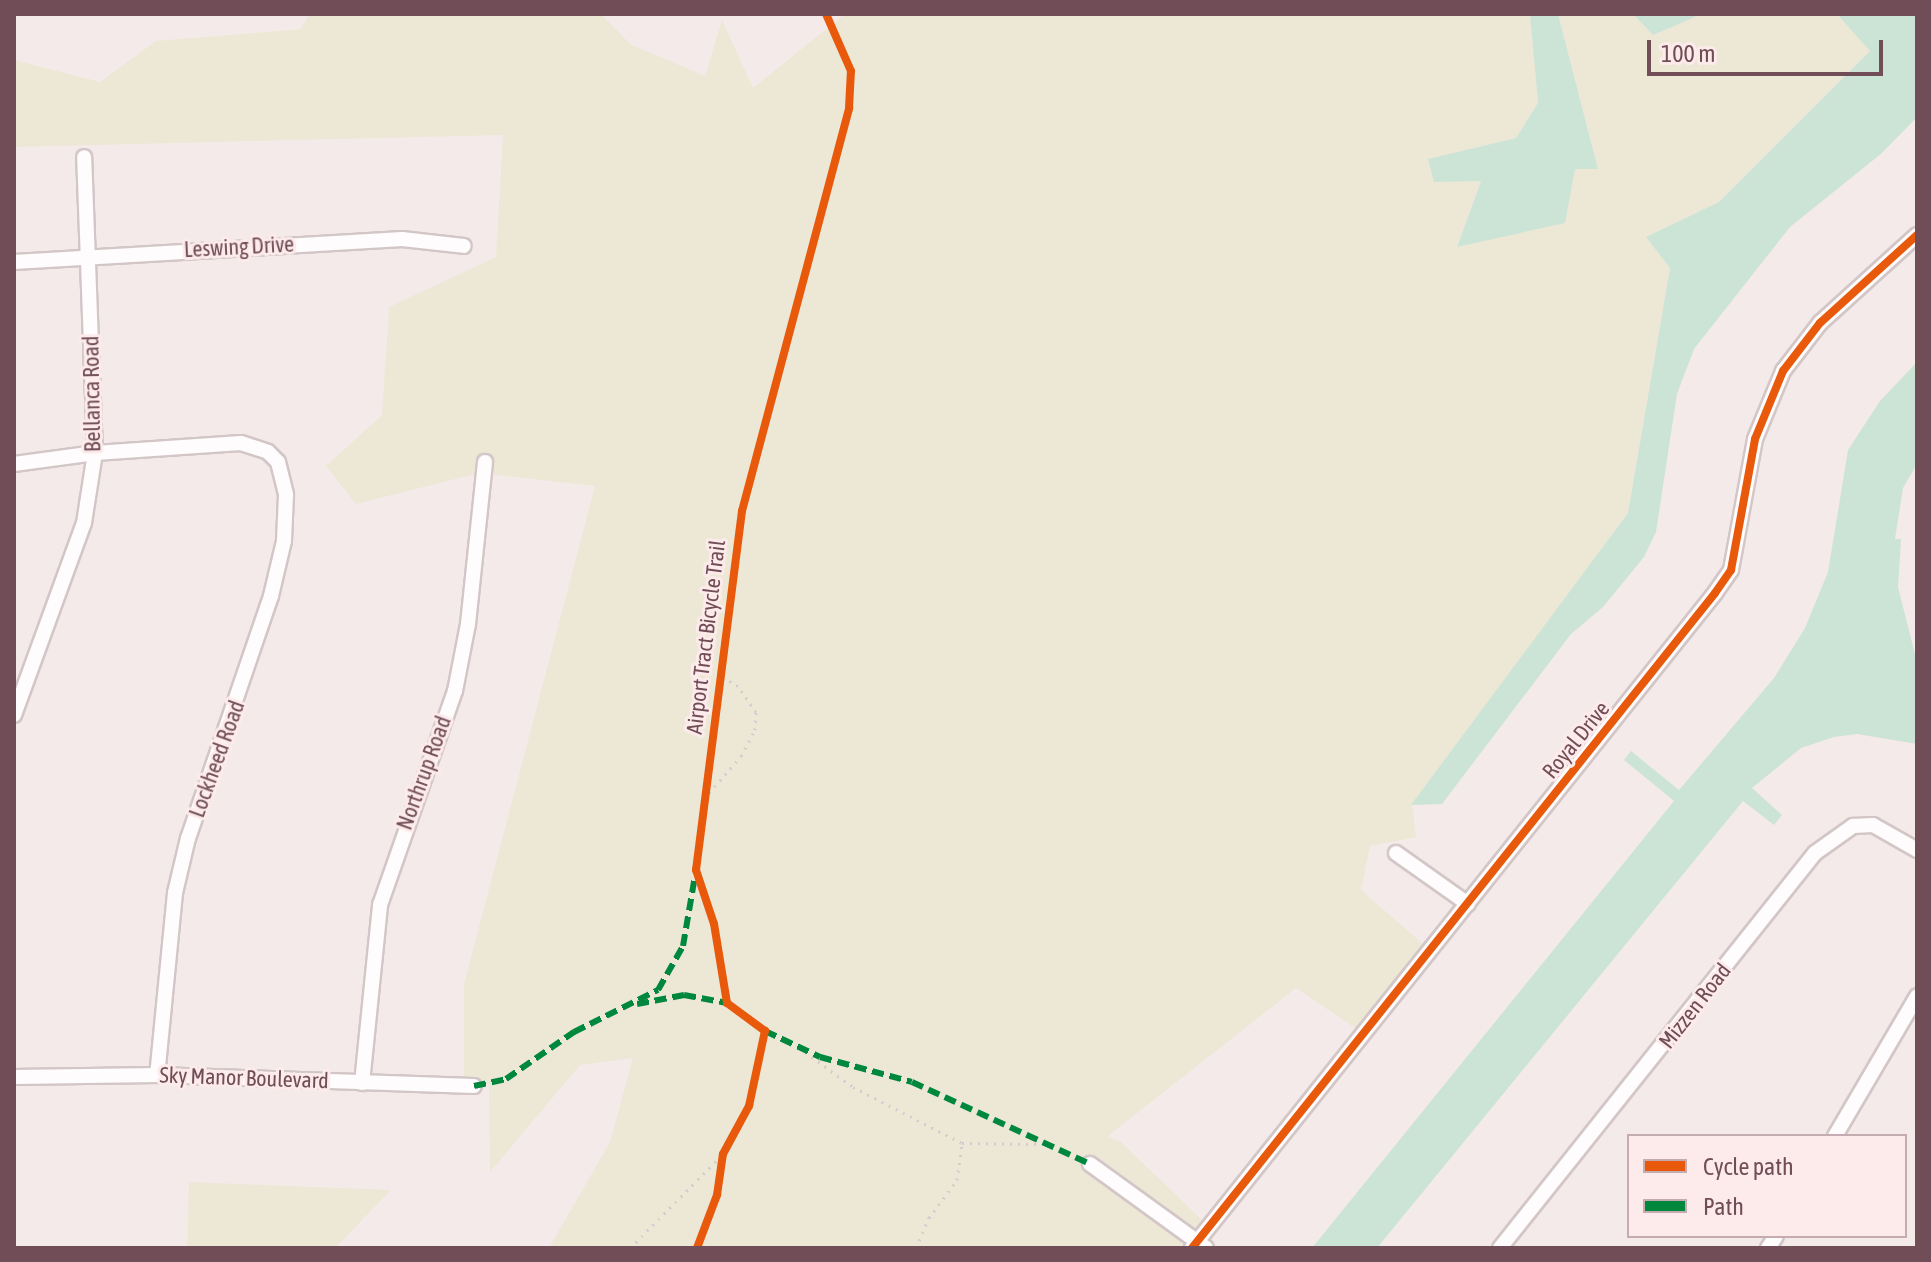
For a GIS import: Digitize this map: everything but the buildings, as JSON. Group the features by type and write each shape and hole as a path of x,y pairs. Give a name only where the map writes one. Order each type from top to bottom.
{"street":[{"name":"Bellanca Road","path":"14,715 84,523 95,453 84,157"},
{"name":"Royal Drive","path":"1198,1246 1731,570 1755,439 1799,346 1917,235"},
{"name":"Leswing Drive","path":"14,262 89,254 402,239 464,246"},
{"name":"Lockheed Road","path":"95,453 241,443 268,452 278,462 286,495 284,541 253,659 188,838 167,941 157,1075"},
{"path":"14,464 95,453"},
{"name":"Northrup Road","path":"362,1083 380,905 455,691 468,624 485,462"},
{"name":"Mizzen Road","path":"1500,1248 1815,853 1849,827 1873,825 1917,850"},
{"path":"1396,853 1468,904"},
{"path":"1836,1134 1917,996"},
{"name":"Sky Manor Boulevard","path":"14,1077 157,1075 474,1086"},
{"path":"1090,1164 1198,1246"}],"path":[{"path":"704,799 741,756 755,730 756,712 738,686 719,675"},
{"path":"703,813 706,784"},
{"path":"805,1052 853,1087 962,1143 1048,1144"},
{"path":"630,1248 723,1154 730,1142"},
{"path":"916,1248 929,1218 957,1180 962,1143"},
{"path":"721,1168 723,1154"}],"shaded area":[{"path":"309,14 601,14 630,44 705,76 722,20 753,88 845,14 1530,14 1538,103 1516,138 1428,159 1481,180 1457,246 1575,169 1598,169 1558,14 1633,14 1653,35 1695,14 1837,14 1871,50 1719,202 1646,237 1670,268 1628,513 1412,805 1416,837 1370,846 1361,890 1431,951 1364,1034 1296,988 1108,1136 1121,1142 1201,1219 1216,1248 549,1248 610,1142 633,1058 580,1065 490,1172 489,1084 474,1086 464,1081 464,984 595,486 479,473 356,504 326,466 382,415 389,307 496,257 503,135 14,147 14,60 100,82 156,41 301,29"},
{"path":"1530,14 1558,14 1598,169 1575,169 1565,223 1457,247 1481,181 1434,182 1428,159 1516,138 1538,103"},
{"path":"1633,14 1695,14 1695,17 1653,35"},
{"path":"1837,14 1917,14 1917,117 1882,153 1790,227 1694,349 1677,394 1656,532 1644,557 1603,607 1571,634 1442,804 1411,805 1628,513 1670,268 1646,237 1719,202 1870,51"},
{"path":"1917,362 1917,464 1903,488 1895,539 1901,539 1898,587 1917,662 1917,744 1857,734 1834,737 1801,748 1752,788 1782,815 1774,825 1743,801 1377,1248 1312,1248 1674,801 1624,760 1631,751 1679,790 1774,678 1805,628 1828,572 1848,450 1880,401"},
{"path":"189,1182 391,1190 335,1248 187,1248"}],"marked path":[{"path":"474,1086 506,1079 574,1032 658,990 683,946 695,876"},
{"path":"637,1004 684,995 727,1003"},
{"path":"765,1031 820,1057 912,1082 1090,1164"}],"cycle path":[{"name":"Airport Tract Bicycle Trail","path":"697,1248 717,1195 723,1154 749,1106 765,1031 727,1003 714,924 696,870 742,511 849,108 851,71 826,14"},
{"path":"1192,1248 1715,593 1731,570 1755,439 1783,371 1820,323 1917,235"}]}
